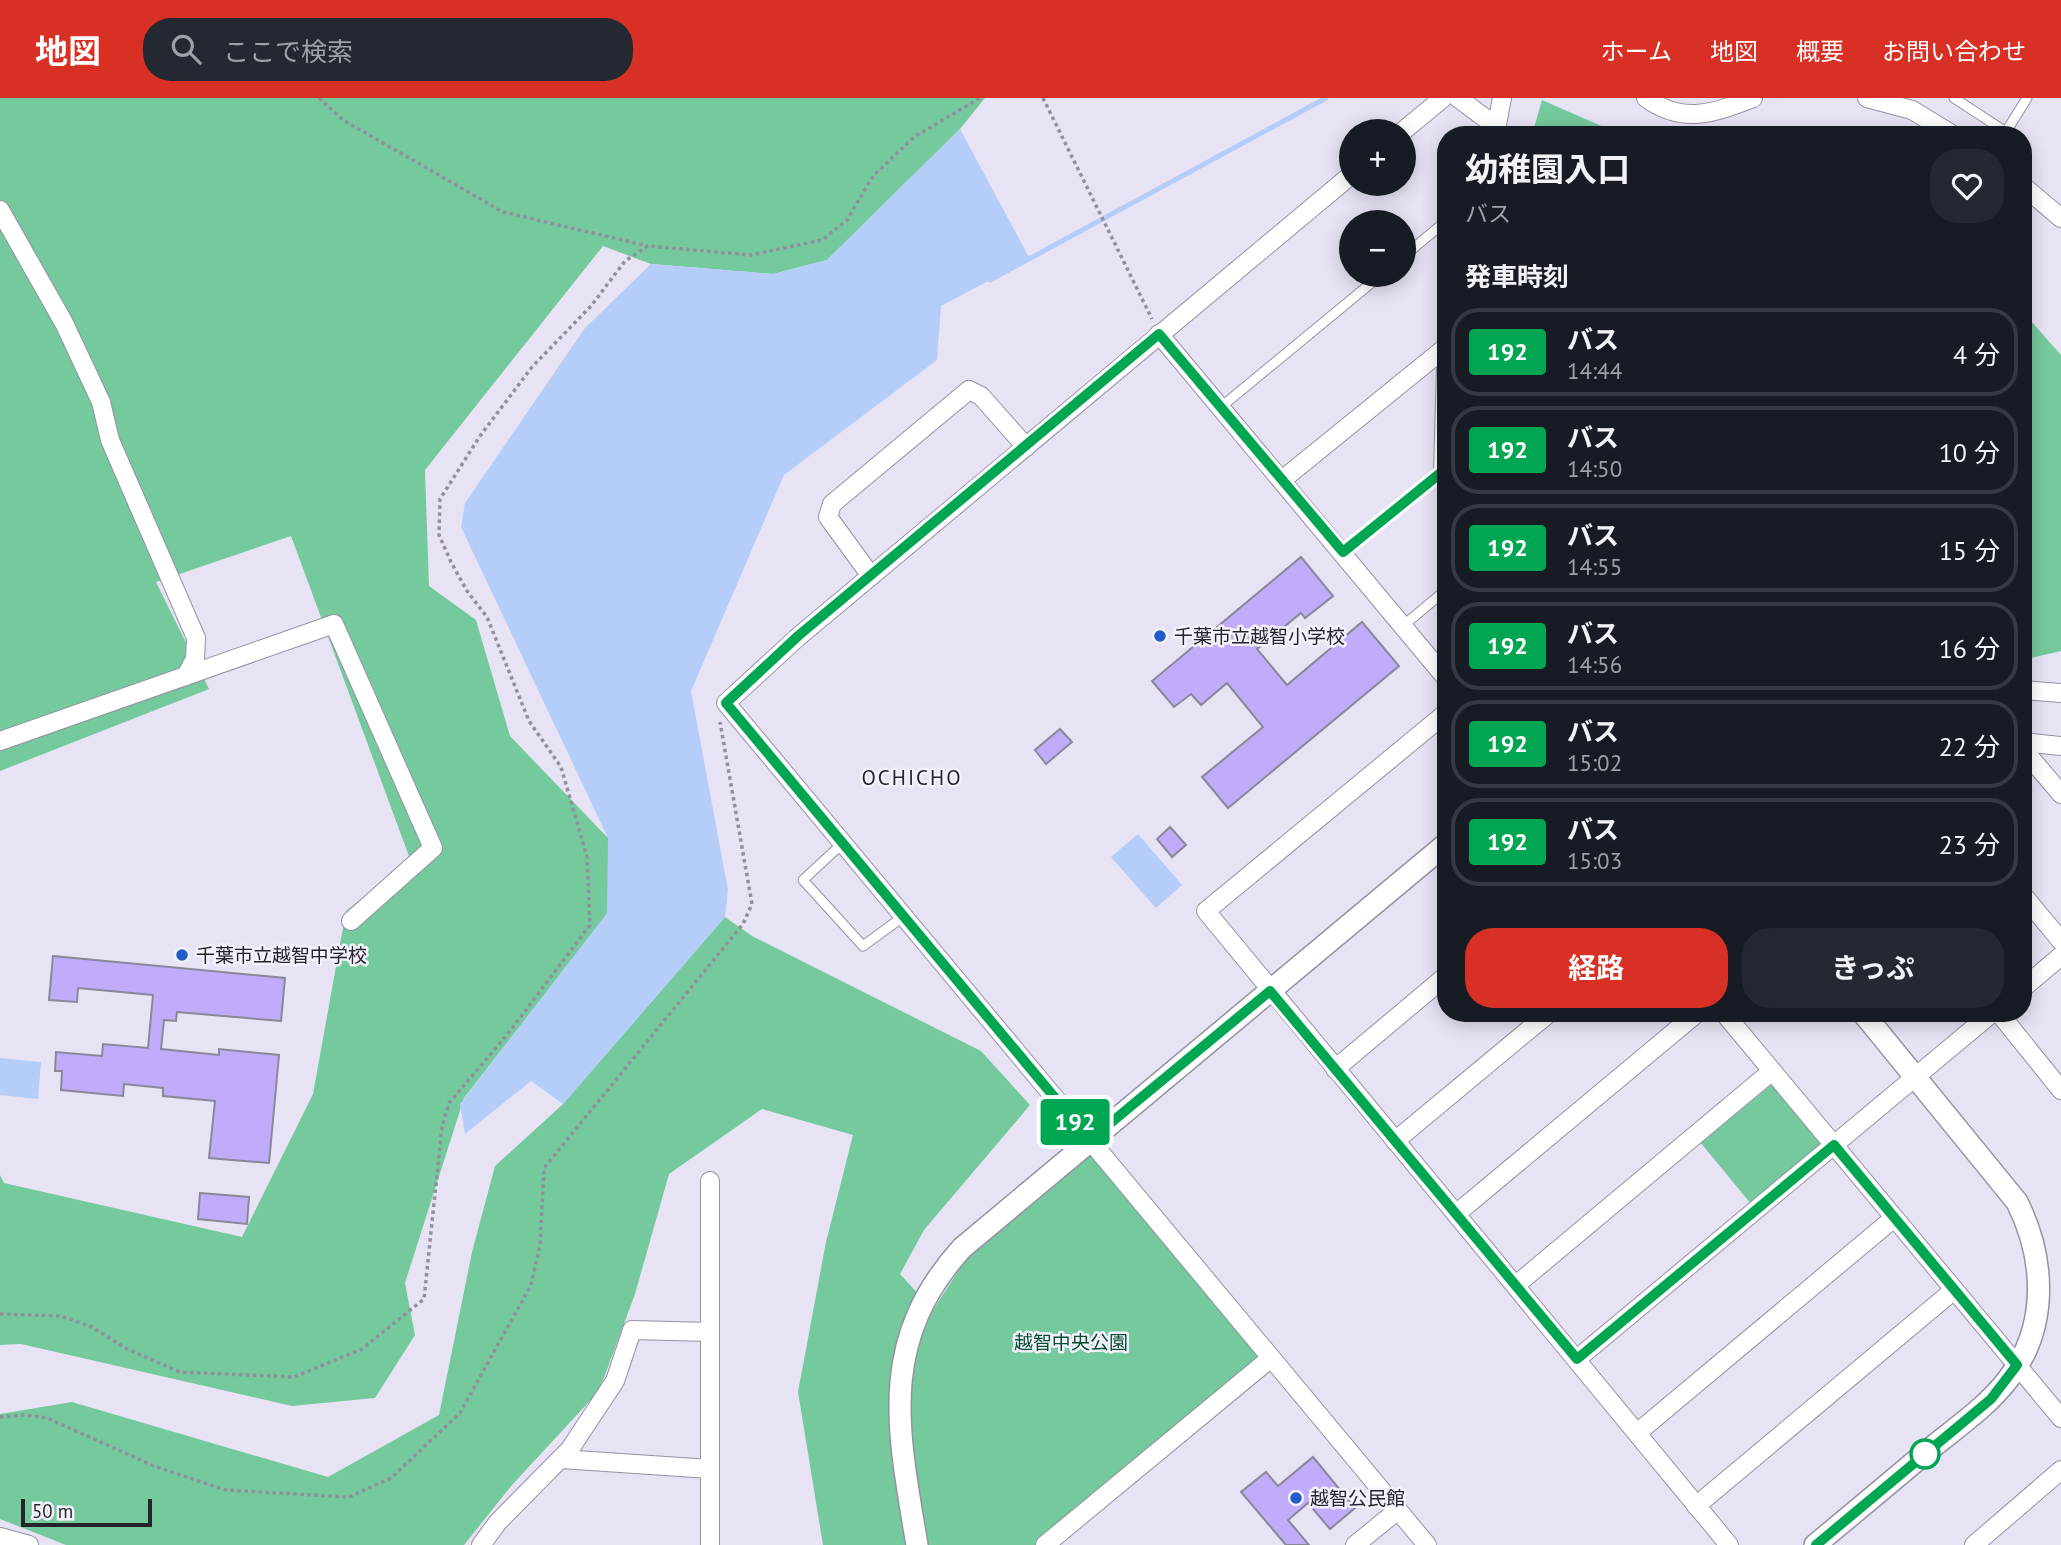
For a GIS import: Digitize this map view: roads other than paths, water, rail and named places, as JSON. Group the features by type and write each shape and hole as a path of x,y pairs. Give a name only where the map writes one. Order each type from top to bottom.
{"street":[{"path":"1416,120 1443,98"},
{"path":"1458,98 1490,126"},
{"path":"1497,126 1502,98"},
{"path":"1646,98 1683,115 1699,116 1753,98"},
{"path":"1867,98 1912,110 1938,126"},
{"path":"1339,185 798,636 726,703 1427,1545"},
{"path":"2032,194 2061,218"},
{"path":"0,210 64,323 101,402 110,440 196,638 195,659 186,676"},
{"path":"1159,334 1437,666"},
{"path":"1282,480 1437,353"},
{"path":"872,576 828,517 832,504 969,390 981,396 1026,447"},
{"path":"0,741 334,624 433,848 351,921"},
{"path":"2032,691 2061,693"},
{"path":"1437,720 1206,911 1729,1545"},
{"path":"2032,743 2061,746"},
{"path":"2032,760 2061,794"},
{"path":"916,1545 898,1416 899,1380 918,1314 932,1286 962,1248 1437,852"},
{"path":"2032,906 2061,941"},
{"path":"2032,980 2061,956"},
{"path":"1335,1069 1437,984"},
{"path":"1395,1141 1538,1022"},
{"path":"1457,1214 1687,1022"},
{"path":"1731,1022 2061,1418"},
{"path":"1815,1545 1991,1399 2017,1365 2032,1333 2039,1300 2039,1266 2029,1226 2001,1178 1870,1022"},
{"path":"1577,1359 1981,1022"},
{"path":"2006,1022 2061,1090"},
{"path":"1516,1285 1772,1071"},
{"path":"709,1181 710,1545"},
{"path":"1637,1433 1894,1218"},
{"path":"1696,1506 1954,1290"},
{"path":"481,1545 498,1522 561,1459 615,1381 632,1330 710,1332"},
{"path":"1045,1545 1271,1357"},
{"path":"561,1459 710,1469"},
{"path":"1974,1545 2061,1470"},
{"path":"1355,1545 1398,1510"},
{"path":"0,1537 29,1545"}],"lane":[{"path":"1954,98 1995,126"},
{"path":"2009,126 2027,98"},
{"path":"1416,246 1437,228"},
{"path":"1221,407 1366,287"},
{"path":"1343,552 1437,480"},
{"path":"1404,625 1437,598"},
{"path":"843,843 803,880 863,946 904,916"}],"water":[{"path":"960,129 1030,259 941,306 937,360 784,475 691,691 728,890 725,917 563,1104 531,1081 465,1134 460,1104 607,913 608,838 461,527 465,503 585,328 651,264 773,274 827,260"},
{"path":"1138,834 1182,885 1156,908 1111,857"},
{"path":"0,1058 41,1062 38,1099 0,1095"}],"waterway":[{"path":"987,276 990,280 1326,98"}],"place":[{"name":"千葉市立越智小学校","path":"1160,636"},
{"name":"千葉市立越智中学校","path":"182,955"},
{"name":"越智公民館","path":"1296,1498"}],"district":[{"name":"OCHICHO","path":"912,777"}],"park label":[{"name":"越智中央公園","path":"1071,1342"}]}
